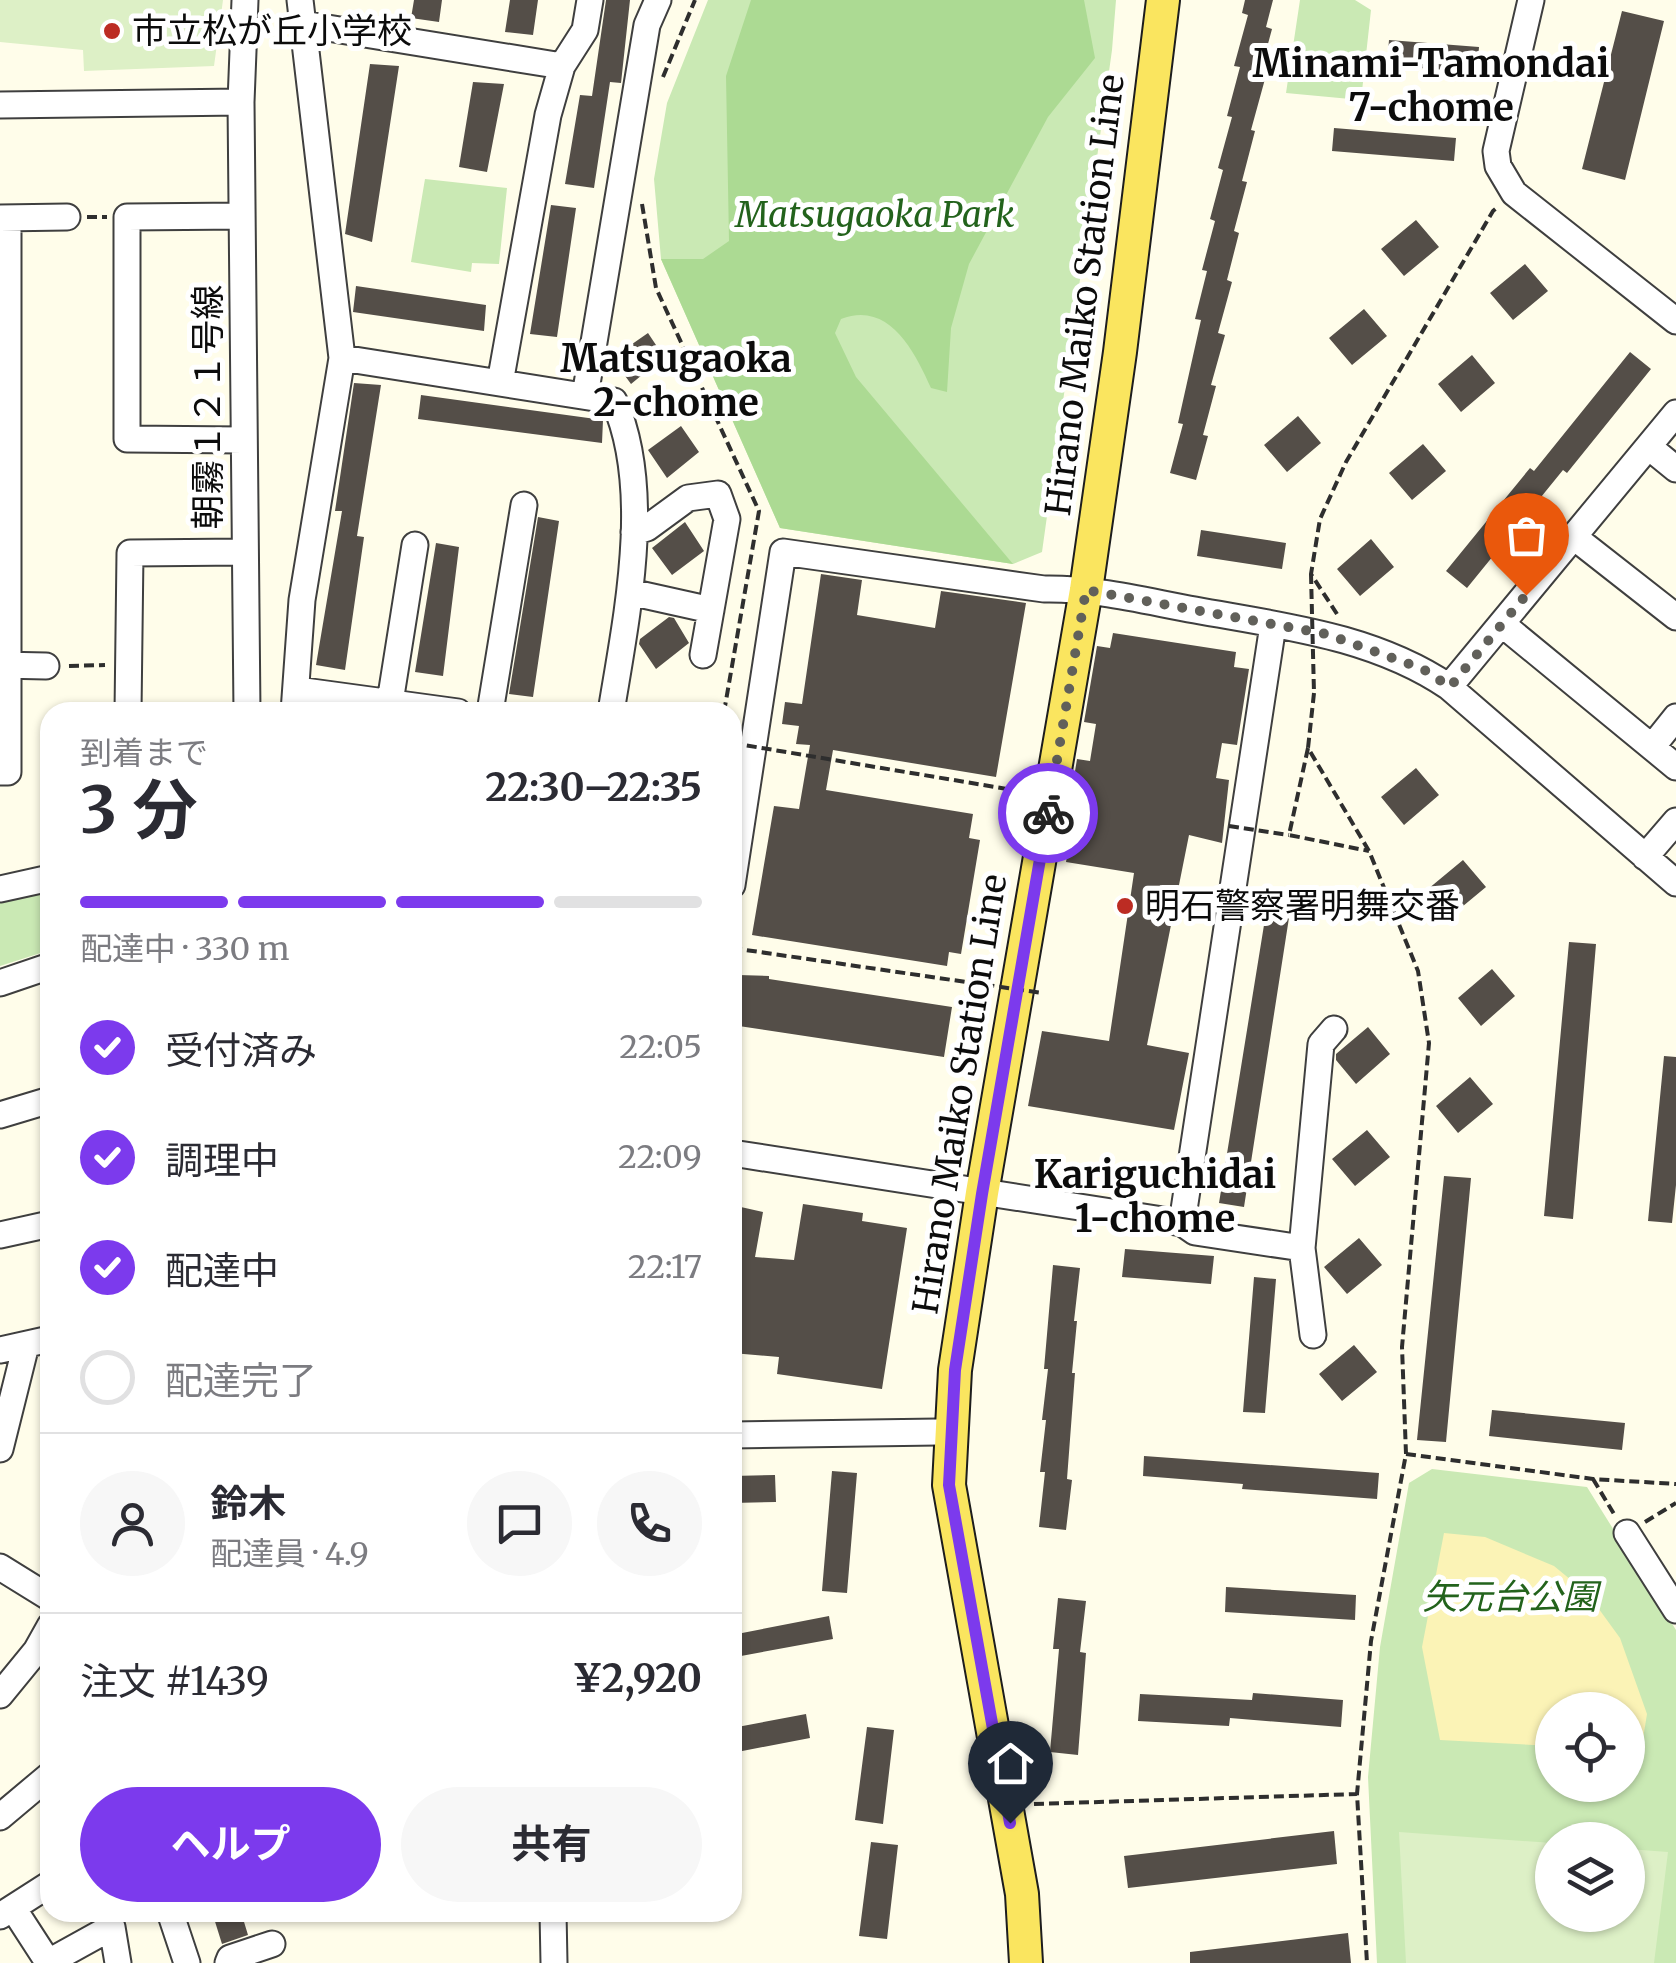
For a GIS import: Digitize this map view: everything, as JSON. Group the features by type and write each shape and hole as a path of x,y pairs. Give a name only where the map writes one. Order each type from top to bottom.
{"main road":[{"name":"Hirano Maiko Station Line","path":"1077,589 1148,0"},
{"name":"Hirano Maiko Station Line","path":"1026,1963 1022,1894 949,1485 955,1370 973,1192 1122,333 1163,0"},
{"name":"Hirano Maiko Station Line","path":"973,1192 955,1250 938,1432 940,1508 999,1862 1009,1963"}],"street":[{"name":"朝霧１２１号線","path":"246,0 241,102 247,702"},
{"path":"500,383 548,115 562,66 585,30 590,0"},
{"path":"585,396 647,25 658,0"},
{"path":"1530,0 1496,150 1498,166 1514,193 1676,322"},
{"path":"415,545 390,702 296,701 302,600 342,358 301,12 562,66"},
{"path":"0,105 241,102"},
{"path":"242,216 127,217 127,439 243,440"},
{"path":"0,772 8,772 4,218 68,217"},
{"path":"342,358 614,401 628,432 634,532 630,592 612,702"},
{"path":"1450,687 1676,413"},
{"path":"1649,447 1676,469"},
{"path":"634,532 647,528 688,498 718,494 727,519 703,655"},
{"path":"492,702 524,505"},
{"path":"1574,537 1676,618"},
{"path":"126,702 119,666 130,553 244,552"},
{"path":"742,820 783,552 1044,589 1077,589 1326,634 1381,652 1423,669 1450,687 1676,882"},
{"path":"630,592 711,610"},
{"path":"1182,1223 1273,624"},
{"path":"1502,624 1676,767"},
{"path":"5,665 46,666"},
{"path":"1652,747 1676,718"},
{"path":"1645,857 1676,821"},
{"path":"0,889 40,880"},
{"path":"0,983 40,969"},
{"path":"1313,1335 1302,1248 1321,1044 1334,1029"},
{"path":"0,1115 40,1103"},
{"path":"742,1155 1182,1223 1195,1232 1302,1248"},
{"path":"0,1235 40,1226"},
{"path":"0,1350 38,1342"},
{"path":"0,1449 38,1342"},
{"path":"742,1435 938,1432"},
{"path":"1627,1534 1676,1610"},
{"path":"0,1567 40,1592"},
{"path":"0,1694 40,1643"},
{"path":"0,1818 40,1784"},
{"path":"40,1890 6,1912 48,1963 112,1927 118,1963"},
{"path":"173,1922 187,1963"},
{"path":"552,1922 554,1963"},
{"path":"228,1963 230,1958 272,1944"}],"path":[{"path":"659,89 695,0"},
{"path":"642,192 656,288 759,511 726,702"},
{"path":"1289,835 1308,748 1314,693 1310,574 1320,519 1346,462 1492,211 1514,193"},
{"path":"68,217 127,217"},
{"path":"1310,574 1339,617"},
{"path":"46,666 119,666"},
{"path":"742,745 1066,799"},
{"path":"1308,748 1368,850 1418,971 1429,1043 1402,1347 1406,1454 1371,1642 1357,1794 1367,1963"},
{"path":"1229,826 1368,850"},
{"path":"742,949 1042,993"},
{"path":"1406,1454 1593,1480 1676,1484"},
{"path":"1593,1480 1627,1534 1676,1502"},
{"path":"1030,1804 1357,1794"}],"green space":[{"name":"市立松が丘小学校","path":"0,0 223,0 214,66 84,71 83,50 0,42"},
{"name":"Matsugaoka Park","path":"708,0 1116,0 1042,552 1013,564 780,528 661,259 654,179 667,103"},
{"name":"Matsugaoka Park","path":"751,0 1084,0 1095,58 1048,117 969,264 951,328 947,392 931,388 908,345 886,323 858,315 841,319 835,333 856,377 1013,564 780,528 661,259 703,259 729,241 726,76"},
{"path":"1300,0 1355,0 1371,10 1361,100 1286,93"},
{"path":"425,179 507,188 499,264 472,263 471,272 411,262"},
{"path":"40,888 40,953 0,966 0,898"},
{"name":"矢元台公園","path":"1432,1469 1587,1487 1676,1630 1676,1963 1377,1963 1368,1777 1380,1647 1409,1483"},
{"path":"1399,1832 1535,1842 1535,1932 1645,1932 1645,1850 1668,1852 1654,1963 1406,1963"}],"sand":[{"path":"1444,1533 1485,1537 1554,1566 1588,1594 1620,1638 1639,1692 1535,1692 1535,1745 1440,1740 1422,1647"}],"building":[{"path":"414,0 442,0 439,22 411,18"},
{"path":"510,0 538,0 533,35 505,32"},
{"path":"606,0 630,0 621,83 610,82 594,188 565,184 580,95 592,96"},
{"path":"1245,0 1273,0 1266,27 1272,29 1259,77 1265,79 1242,181 1247,182 1227,280 1232,282 1218,333 1225,335 1211,385 1216,386 1196,480 1170,473 1183,424 1178,423 1201,320 1195,319 1215,221 1210,219 1223,170 1218,168 1232,117 1227,116 1240,67 1234,66 1248,15 1242,13"},
{"path":"1622,11 1664,21 1625,180 1582,169"},
{"path":"1389,40 1479,47 1477,73 1387,65"},
{"path":"370,64 399,66 372,242 345,234"},
{"path":"473,82 504,84 487,172 459,167"},
{"path":"1334,128 1456,138 1454,161 1332,151"},
{"path":"551,205 576,208 557,337 530,334"},
{"path":"1416,220 1439,247 1404,276 1381,249"},
{"path":"1525,264 1548,291 1513,320 1490,293"},
{"path":"356,286 486,305 484,331 353,312"},
{"path":"1364,309 1387,336 1352,365 1329,338"},
{"path":"648,333 664,357 631,384 612,358"},
{"path":"1630,352 1651,369 1467,588 1446,571 1530,468 1534,471"},
{"path":"1472,355 1495,383 1461,412 1438,384"},
{"path":"354,383 381,385 357,536 364,537 345,670 316,665 342,511 335,511"},
{"path":"421,395 603,420 602,443 418,419"},
{"path":"1298,416 1321,443 1287,472 1264,445"},
{"path":"681,426 699,452 667,478 648,450"},
{"path":"1423,444 1446,471 1412,500 1389,473"},
{"path":"538,517 559,521 533,697 509,694"},
{"path":"685,522 704,551 672,575 652,548"},
{"path":"1201,530 1286,543 1282,569 1197,556"},
{"path":"1371,539 1394,567 1360,596 1337,569"},
{"path":"436,543 459,547 443,676 415,672"},
{"path":"821,574 862,580 857,615 935,628 941,591 1026,603 996,777 833,750 826,790 973,814 969,838 980,840 961,954 949,952 947,966 752,935 774,806 799,809 810,745 796,744 799,726 782,724 785,702 802,704"},
{"path":"669,617 674,618 689,643 656,669 639,644 640,639"},
{"path":"1113,633 1236,652 1234,667 1249,669 1237,745 1222,743 1216,778 1229,780 1222,843 1189,835 1147,1045 1189,1053 1174,1130 1028,1106 1042,1031 1109,1041 1134,873 1066,862 1077,798 1071,796 1077,759 1090,761 1096,724 1084,722 1097,646 1110,648"},
{"path":"1416,768 1439,795 1404,825 1381,797"},
{"path":"1463,860 1486,887 1451,916 1428,889"},
{"path":"1270,888 1293,892 1244,1207 1219,1203"},
{"path":"1569,942 1596,944 1573,1219 1544,1216"},
{"path":"1492,969 1515,996 1481,1026 1458,998"},
{"path":"742,975 769,976 952,1007 944,1057 742,1027"},
{"path":"1368,1027 1390,1054 1356,1084 1336,1060 1336,1054"},
{"path":"1664,1056 1676,1057 1676,1185 1672,1223 1648,1221"},
{"path":"1470,1077 1493,1104 1458,1133 1436,1106"},
{"path":"1367,1130 1390,1157 1355,1186 1332,1159"},
{"path":"1444,1176 1471,1178 1446,1442 1417,1440"},
{"path":"803,1204 863,1213 862,1221 907,1228 882,1389 777,1374 779,1357 742,1354 742,1207 763,1212 755,1257 794,1260"},
{"path":"1359,1238 1382,1265 1347,1294 1324,1267"},
{"path":"1125,1249 1214,1256 1211,1284 1122,1277"},
{"path":"1053,1265 1080,1268 1067,1479 1072,1480 1066,1530 1039,1527 1045,1472 1040,1472 1048,1369 1044,1369"},
{"path":"1254,1277 1276,1279 1265,1413 1243,1412"},
{"path":"1354,1345 1377,1372 1342,1401 1319,1374"},
{"path":"1492,1410 1625,1423 1622,1450 1489,1436"},
{"path":"1144,1456 1379,1473 1377,1499 1242,1489 1243,1484 1143,1476"},
{"path":"832,1471 857,1473 847,1593 822,1591"},
{"path":"775,1475 776,1502 742,1503 742,1476"},
{"path":"1226,1587 1356,1595 1355,1620 1225,1612"},
{"path":"1058,1598 1086,1601 1080,1652 1086,1653 1078,1755 1050,1752 1059,1649 1053,1649"},
{"path":"829,1616 833,1639 742,1656 742,1633"},
{"path":"1253,1693 1343,1700 1341,1727 1230,1718 1229,1726 1138,1721 1140,1694 1252,1700"},
{"path":"806,1714 810,1738 742,1751 742,1726"},
{"path":"867,1727 894,1730 883,1824 855,1820"},
{"path":"1334,1831 1337,1864 1128,1888 1124,1856"},
{"path":"871,1842 898,1845 887,1939 859,1936"},
{"path":"215,1922 244,1922 248,1935 222,1944"},
{"path":"1348,1933 1351,1963 1190,1963 1190,1952"}],"way so far":[{"path":"1048,813 1086,590 1326,634 1423,669 1450,687 1526,595"}],"place":[{"name":"市立松が丘小学校","path":"112,31"},
{"name":"明石警察署明舞交番","path":"1125,906"}],"district":[{"name":"Minami-Tamondai 7-chome","path":"1431,85"},
{"name":"Matsugaoka 2-chome","path":"676,380"},
{"name":"Kariguchidai 1-chome","path":"1155,1196"}],"route":[{"path":"1010,1823 949,1485 955,1370 1048,813"}]}
